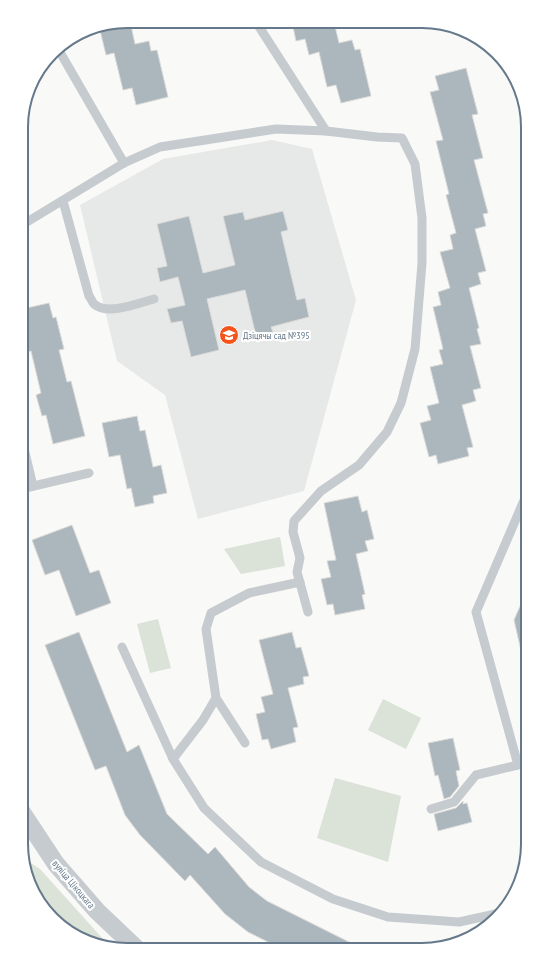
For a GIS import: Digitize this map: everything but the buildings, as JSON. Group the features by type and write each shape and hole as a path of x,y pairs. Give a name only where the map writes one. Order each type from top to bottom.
{"street":[{"name":"вуліца Цікоцкага","path":"28,822 56,864 97,911 131,943"}],"lane":[{"path":"260,28 326,131"},
{"path":"61,53 124,163"},
{"path":"28,221 124,163 160,147 276,129 326,131 377,137 402,138 415,164 422,218 422,263 415,349 401,403 387,432 360,465 321,491 294,521 293,532 300,558 297,572 308,612"},
{"path":"63,201 89,296 94,304 105,309 113,310 154,299"},
{"path":"28,463 33,486"},
{"path":"28,487 89,473"},
{"path":"431,809 454,802 476,775 518,765 476,612 521,507"},
{"path":"245,743 216,698 206,628 211,613 249,593 300,582"},
{"path":"122,647 173,759 204,808 261,862 333,899 388,917 459,922 491,915"},
{"path":"173,759 203,720 216,698"}],"shaded area":[{"name":"Дзіцячы сад №395","path":"272,140 312,149 356,300 304,491 198,519 165,395 117,361 80,205 163,159"},
{"path":"280,537 285,566 241,574 224,549"},
{"path":"158,619 171,668 150,673 137,624"},
{"path":"383,699 421,718 406,749 368,730"},
{"path":"335,778 401,796 388,862 317,838"},
{"path":"30,862 40,869 104,941 77,930 67,923 48,904 38,888"}],"place":[{"name":"Дзіцячы сад №395","path":"229,335"}]}
